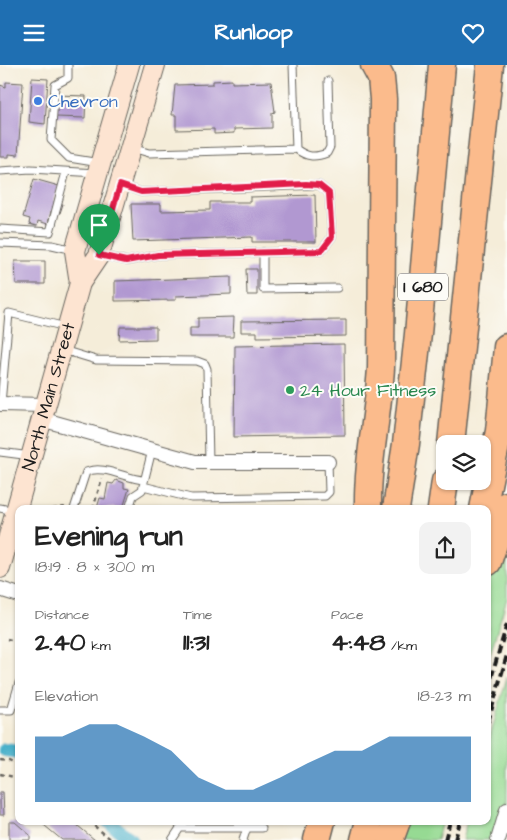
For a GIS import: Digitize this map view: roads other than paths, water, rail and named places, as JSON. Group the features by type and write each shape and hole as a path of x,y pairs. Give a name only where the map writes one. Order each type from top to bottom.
{"highway":[{"path":"368,505 367,483 378,411 381,368 383,99 381,78 374,65"},
{"name":"I 680","path":"397,505 415,371 442,65"},
{"name":"I 680","path":"414,505 435,335 460,65"},
{"name":"I 680","path":"452,435 490,65"},
{"path":"484,505 499,431 507,347"},
{"path":"442,505 444,490"},
{"path":"491,553 507,505"},
{"path":"317,840 321,825"},
{"path":"334,840 338,825"},
{"path":"364,840 368,825"},
{"path":"390,840 396,825"}],"main road":[{"name":"North Main Street","path":"80,283 75,251 129,65"},
{"name":"North Main Street","path":"0,568 8,509 31,456 80,283 99,255 155,65"}],"street":[{"path":"0,404 43,412 152,450 195,462 328,461"},
{"path":"0,589 15,594"},
{"path":"498,840 507,810"}],"lane":[{"path":"68,65 68,78 55,85 51,140 69,158 100,168"},
{"path":"293,65 296,149"},
{"path":"131,147 149,153 296,149 306,157 327,153 330,147 328,81"},
{"path":"0,171 32,169 66,172 100,168"},
{"path":"0,229 50,232 66,172"},
{"path":"99,255 126,261 158,255 321,251 332,237 329,193 319,185 306,184 141,192 120,185"},
{"path":"0,243 52,245 75,251"},
{"path":"263,252 264,289 337,289"},
{"path":"0,404 9,313 66,327"},
{"path":"60,349 96,360 197,361 205,364 207,369 209,462"},
{"path":"130,505 132,496 142,490 152,450"},
{"path":"0,452 31,456"},
{"path":"75,505 86,472 98,469 191,498 326,496 329,492 328,461"},
{"path":"0,710 11,710 15,696"},
{"path":"172,840 180,828 262,828"},
{"path":"244,840 247,828"}],"waterway":[{"path":"5,750 15,751"},
{"path":"113,825 131,840"}],"railway":[{"path":"491,679 507,624"},
{"path":"491,711 507,655"},
{"path":"445,840 449,825"},
{"path":"455,840 459,825"}],"place":[{"name":"Chevron","path":"38,101"},
{"name":"24 Hour Fitness","path":"290,390"}]}
